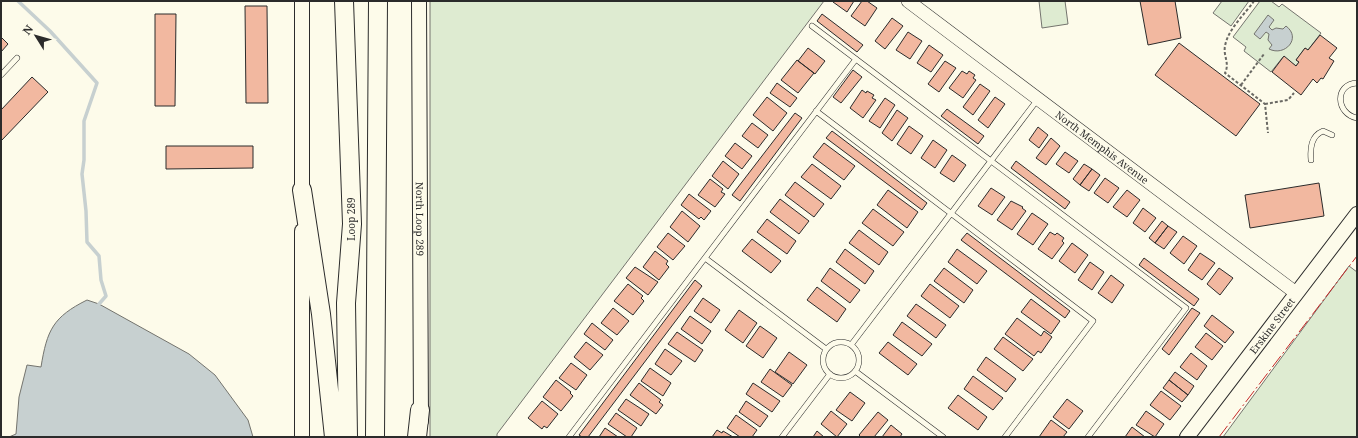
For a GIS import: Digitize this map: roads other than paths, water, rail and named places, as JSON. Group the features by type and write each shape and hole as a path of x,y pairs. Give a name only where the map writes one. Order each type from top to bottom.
{"highway":[{"name":"Loop 289","path":"344,1 352,224 346,303 348,437"},
{"path":"375,437 378,1"},
{"path":"302,190 321,314 334,437"},
{"path":"417,437 420,410"}],"main road":[{"path":"302,1 302,437"},
{"name":"North Loop 289","path":"419,1 420,410 423,437"},
{"name":"Erskine Street","path":"1187,437 1357,214"}],"street":[{"name":"North Memphis Avenue","path":"908,1 1296,293"}],"lane":[{"path":"812,26 1186,308 1088,437"},
{"path":"1,75 17,58"},
{"path":"569,437 856,59"},
{"path":"1357,83 1348,85 1344,89 1340,99 1343,110 1347,115 1357,118"},
{"path":"851,345 1038,98"},
{"path":"816,111 1093,321 1007,436"},
{"path":"1311,160 1310,146 1319,133 1323,131 1332,135"},
{"path":"705,258 826,349"},
{"path":"836,342 844,342 851,345 856,351 859,359 855,371 845,377 837,377 830,374 823,364 823,356 826,349 836,342"},
{"path":"855,371 943,437"},
{"path":"782,437 830,374"}],"waterway":[{"path":"18,1 50,31 97,83 84,121 84,160 82,174 86,211 87,242 99,256 101,280 106,296 99,304"}]}
